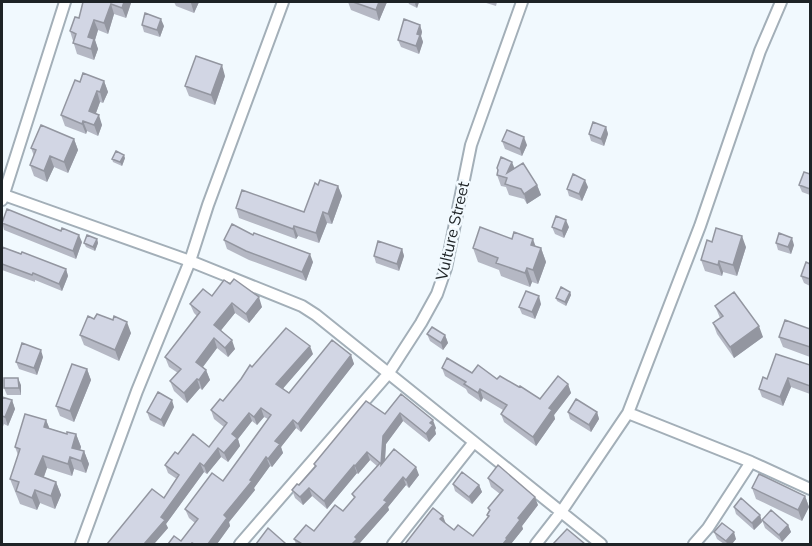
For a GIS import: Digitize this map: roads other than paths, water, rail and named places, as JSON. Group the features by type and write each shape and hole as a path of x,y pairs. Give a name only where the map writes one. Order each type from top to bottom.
{"street":[{"path":"65,2 3,198 190,261 302,306 600,544"},
{"path":"81,544 137,391 190,261 283,2"},
{"name":"Vulture Street","path":"240,544 388,374 436,294 446,268 471,145 522,2"},
{"path":"536,544 561,512 628,413 700,226 760,51 781,2"},
{"path":"628,413 751,462 810,489"},
{"path":"393,544 474,442"},
{"path":"694,544 708,528 751,462"}]}
